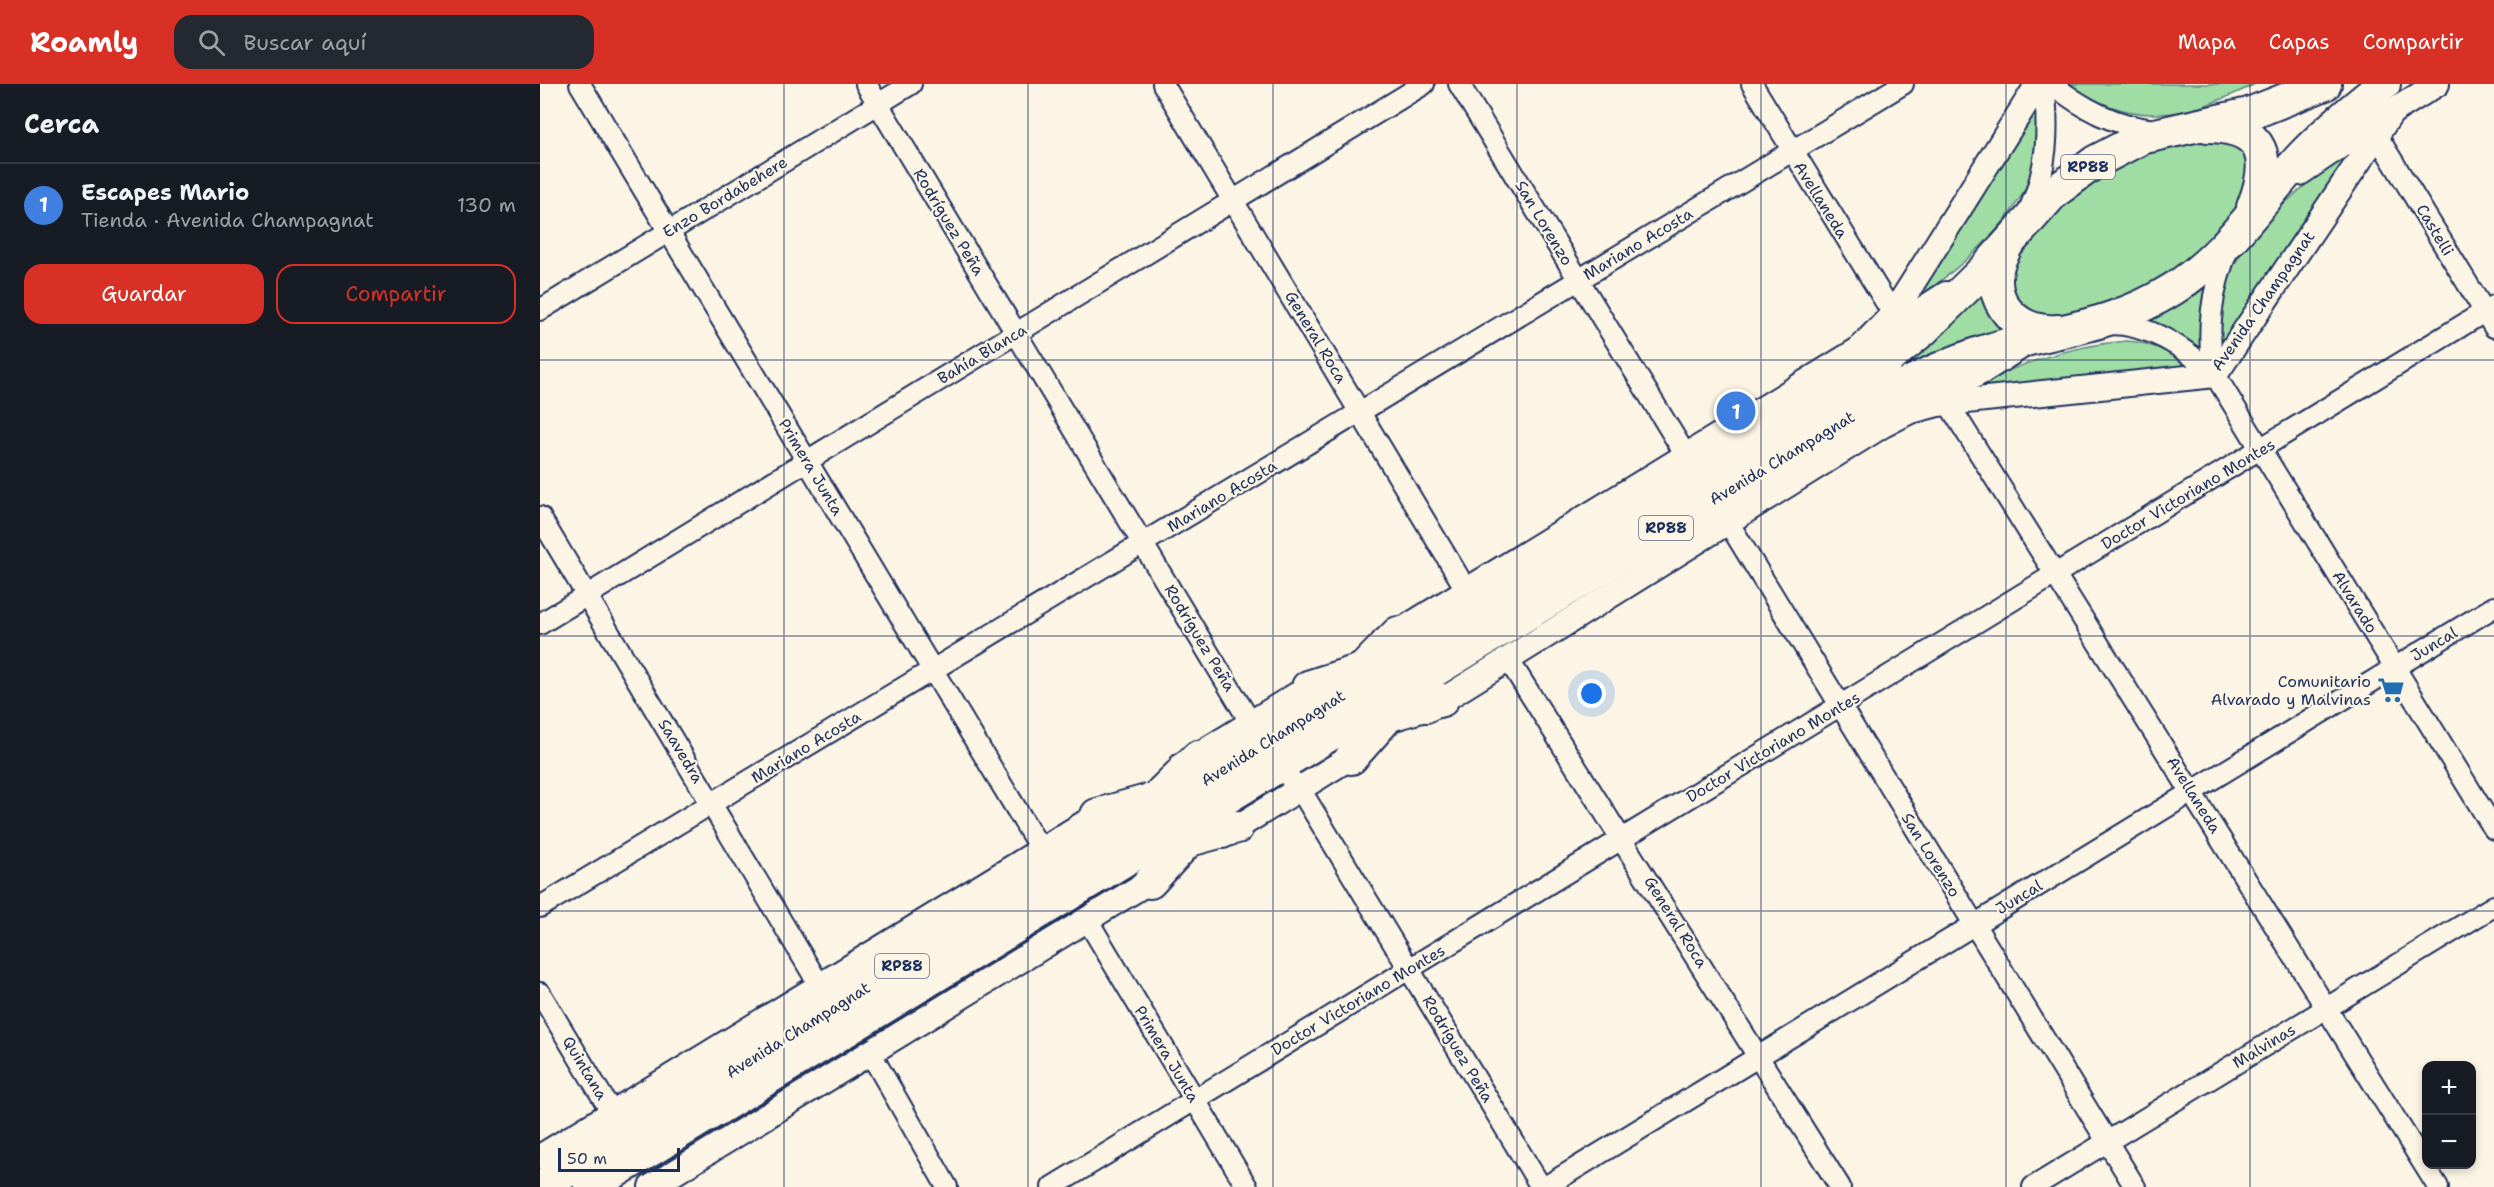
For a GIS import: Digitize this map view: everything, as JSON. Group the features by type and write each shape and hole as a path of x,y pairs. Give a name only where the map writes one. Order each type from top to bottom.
{"highway":[{"name":"Avenida Champagnat","path":"541,1187 1118,833 1216,791 1264,745 1329,721 1420,665 1870,373 1924,330 2004,248 2052,193 2088,166 2141,138 2229,119 2276,104 2325,84"},
{"name":"Avenida Champagnat","path":"1420,665 1885,395 1964,359 2034,338 2083,328 2134,310 2173,289 2210,261 2322,136 2388,98"},
{"name":"RP88","path":"2180,128 2233,129 2250,138 2261,153 2264,178 2240,226"},
{"name":"RP88","path":"2004,248 1995,271 1996,292 2002,304 2016,320 2030,327 2051,332 2083,328"},
{"path":"1329,721 1362,670 1420,665"},
{"path":"1329,721 1388,716 1420,665"},
{"path":"1118,833 1156,798 1216,791"},
{"path":"1150,882 1191,840 1216,791"},
{"name":"Avenida Champagnat","path":"591,1187 1118,833"},
{"path":"1118,833 1191,840"}],"street":[{"name":"Primera Junta","path":"580,84 1041,850"},
{"name":"Rodríguez Peña","path":"866,84 1264,745 1300,789 1543,1187"},
{"name":"Enzo Bordabehere","path":"540,310 911,84"},
{"name":"General Roca","path":"1162,84 1234,200 1467,591"},
{"name":"Bahía Blanca","path":"540,624 1424,84"},
{"name":"San Lorenzo","path":"1459,84 1685,454"},
{"name":"Avellaneda","path":"1752,84 1893,314"},
{"name":"Mariano Acosta","path":"540,907 1903,84"},
{"name":"Avenida Champagnat","path":"1858,350 1893,314 2038,84"},
{"path":"2004,248 2034,200 2044,165 2046,130 2043,84"},
{"path":"2052,84 2073,100 2107,118 2145,129 2180,128"},
{"name":"Avenida Champagnat","path":"2229,119 2289,84"},
{"name":"Avenida Champagnat","path":"1896,417 1930,406 2215,375 2376,134 2388,98 2437,84"},
{"name":"Castelli","path":"2376,134 2491,315"},
{"name":"Alvarado","path":"2215,375 2210,348 2212,305 2227,252 2240,226"},
{"name":"Avenida Champagnat","path":"655,1186 1150,882 1216,791 1300,789 1329,721 1420,665 1467,591 1685,454 1858,350 2004,248"},
{"name":"Doctor Victoriano Montes","path":"1052,1187 2261,449 2491,315"},
{"name":"Alvarado","path":"2083,328 2111,324 2152,333 2191,354 2215,375 2494,829"},
{"name":"Avenida Champagnat","path":"1420,665 1508,658 1896,417 1983,371 2034,338"},
{"name":"Avellaneda","path":"1948,404 2438,1187"},
{"name":"Saavedra","path":"540,517 820,986"},
{"name":"San Lorenzo","path":"1728,522 2135,1187"},
{"name":"Juncal","path":"1543,1187 2494,607"},
{"name":"General Roca","path":"1508,658 1624,838 1840,1187"},
{"name":"Avenida Champagnat","path":"540,1157 1041,850 1118,833"},
{"name":"Malvinas","path":"2034,1187 2494,906"},
{"name":"Primera Junta","path":"1088,921 1246,1187"},
{"name":"Quintana","path":"540,993 612,1113"},
{"path":"871,1054 947,1187"}],"green space":[{"path":"2066,84 2255,84 2206,105 2160,114 2137,113 2114,108"},
{"path":"2034,104 2039,136 2035,164 2025,190 2010,214 1969,257 1902,310"},
{"path":"2205,137 2241,144 2252,178 2235,213 2194,259 2104,310 2044,319 2010,298 2011,264 2041,219 2131,155"},
{"path":"2354,147 2221,351 2218,324 2221,297 2231,270 2246,246 2287,201"},
{"path":"2215,267 2208,362 2140,321"},
{"path":"1982,284 2012,333 1281,742"},
{"path":"2127,341 2163,350 2194,371 1959,394 2040,359 2082,347"}],"place":[{"name":"Escapes Mario","path":"1736,411"},
{"name":"Comunitario Alvarado y Malvinas","path":"2391,690"}]}
